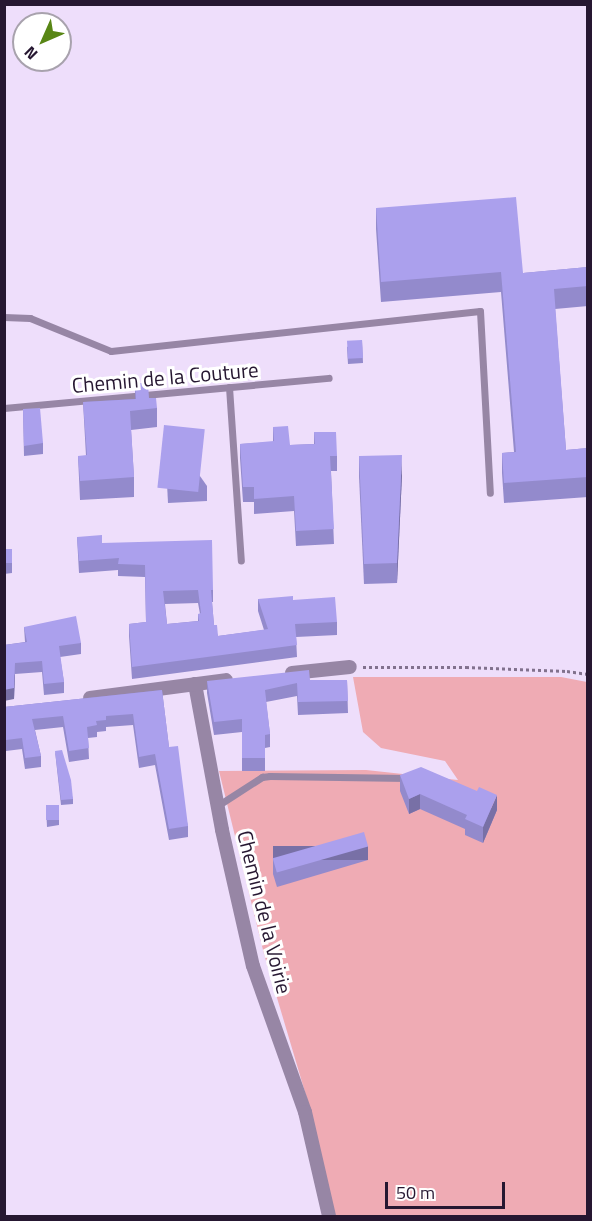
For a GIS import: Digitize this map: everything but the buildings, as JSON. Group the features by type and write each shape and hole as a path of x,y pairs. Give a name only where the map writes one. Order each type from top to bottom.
{"street":[{"path":"278,675 350,667"},
{"path":"76,700 242,679"},
{"name":"Chemin de la Voirie","path":"195,684 217,806 253,966 305,1112 329,1216"}],"lane":[{"path":"4,317 30,318 111,351 480,311 490,493"},
{"name":"Chemin de la Couture","path":"4,408 329,378"},
{"path":"230,387 241,561"},
{"path":"217,806 262,777 416,778"}],"path":[{"path":"350,667 477,668 588,674"}],"shaded area":[{"path":"353,677 561,677 587,682 587,1216 335,1216 313,1119 264,954 219,771 366,770 458,780 445,761 381,748 363,732"}]}
